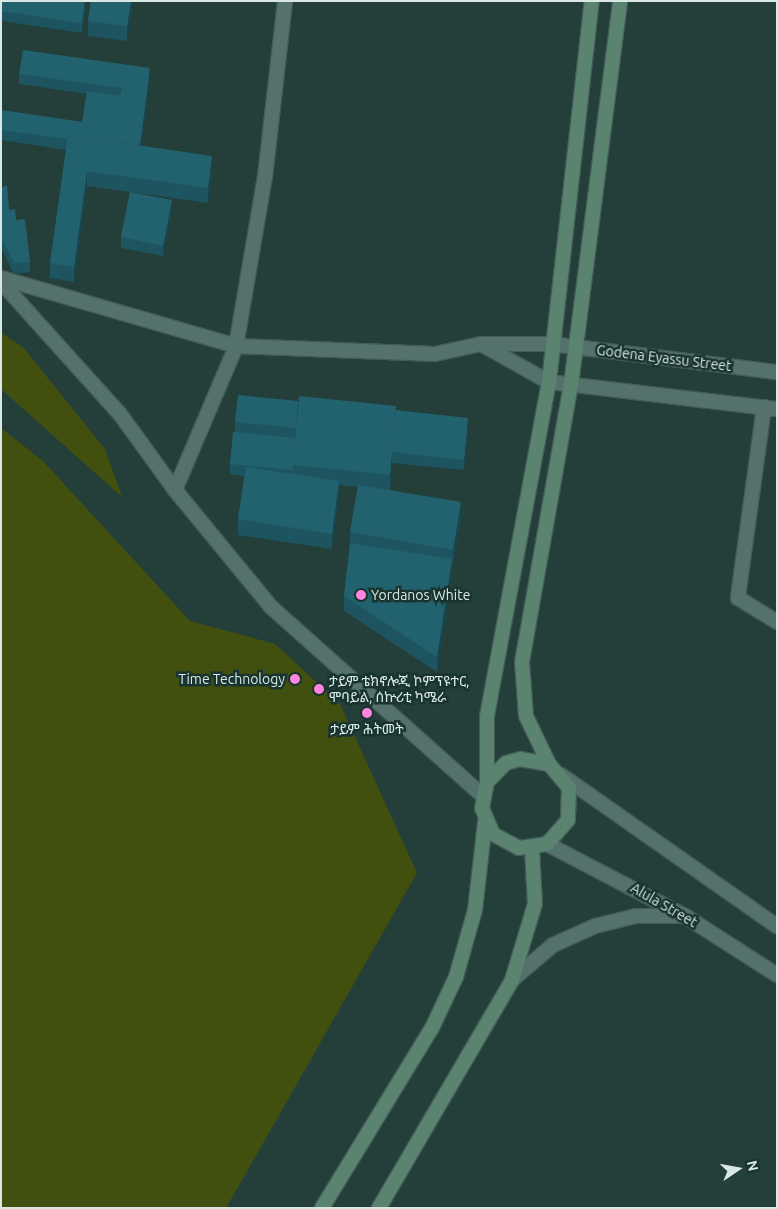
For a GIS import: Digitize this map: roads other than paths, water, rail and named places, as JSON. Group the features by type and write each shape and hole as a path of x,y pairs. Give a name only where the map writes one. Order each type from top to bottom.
{"main road":[{"path":"322,1208 432,1028 456,977 475,910 485,822 487,716 549,382 551,344 592,1"},
{"path":"485,822 505,843 532,848 547,844 568,820 569,788 561,775 549,764 526,716 522,662 571,385 620,1"},
{"path":"485,788 506,763 520,759 549,764"},
{"path":"378,1208 512,980 535,904 532,848"}],"street":[{"path":"174,490 236,346 265,177 285,1"},
{"name":"Godena Eyassu Street","path":"1,278 236,346 435,354 481,344 551,344 777,372"},
{"path":"1,282 120,414 174,490 272,607 485,788"},
{"path":"481,344 549,382 770,408 738,598 777,622"},
{"path":"561,775 777,926"},
{"name":"Alula Street","path":"547,844 685,916 777,975"},
{"path":"512,980 554,945 595,926 636,916 685,916"}],"place":[{"name":"Yordanos White","path":"361,595"},
{"name":"Time Technology","path":"295,679"},
{"name":"ታይም ቴክኖሎጂ ኮምፕዩተር, ሞባይል, ሰኵሪቲ ካሜራ","path":"319,689"},
{"name":"ታይም ሕትመት","path":"367,713"}]}
